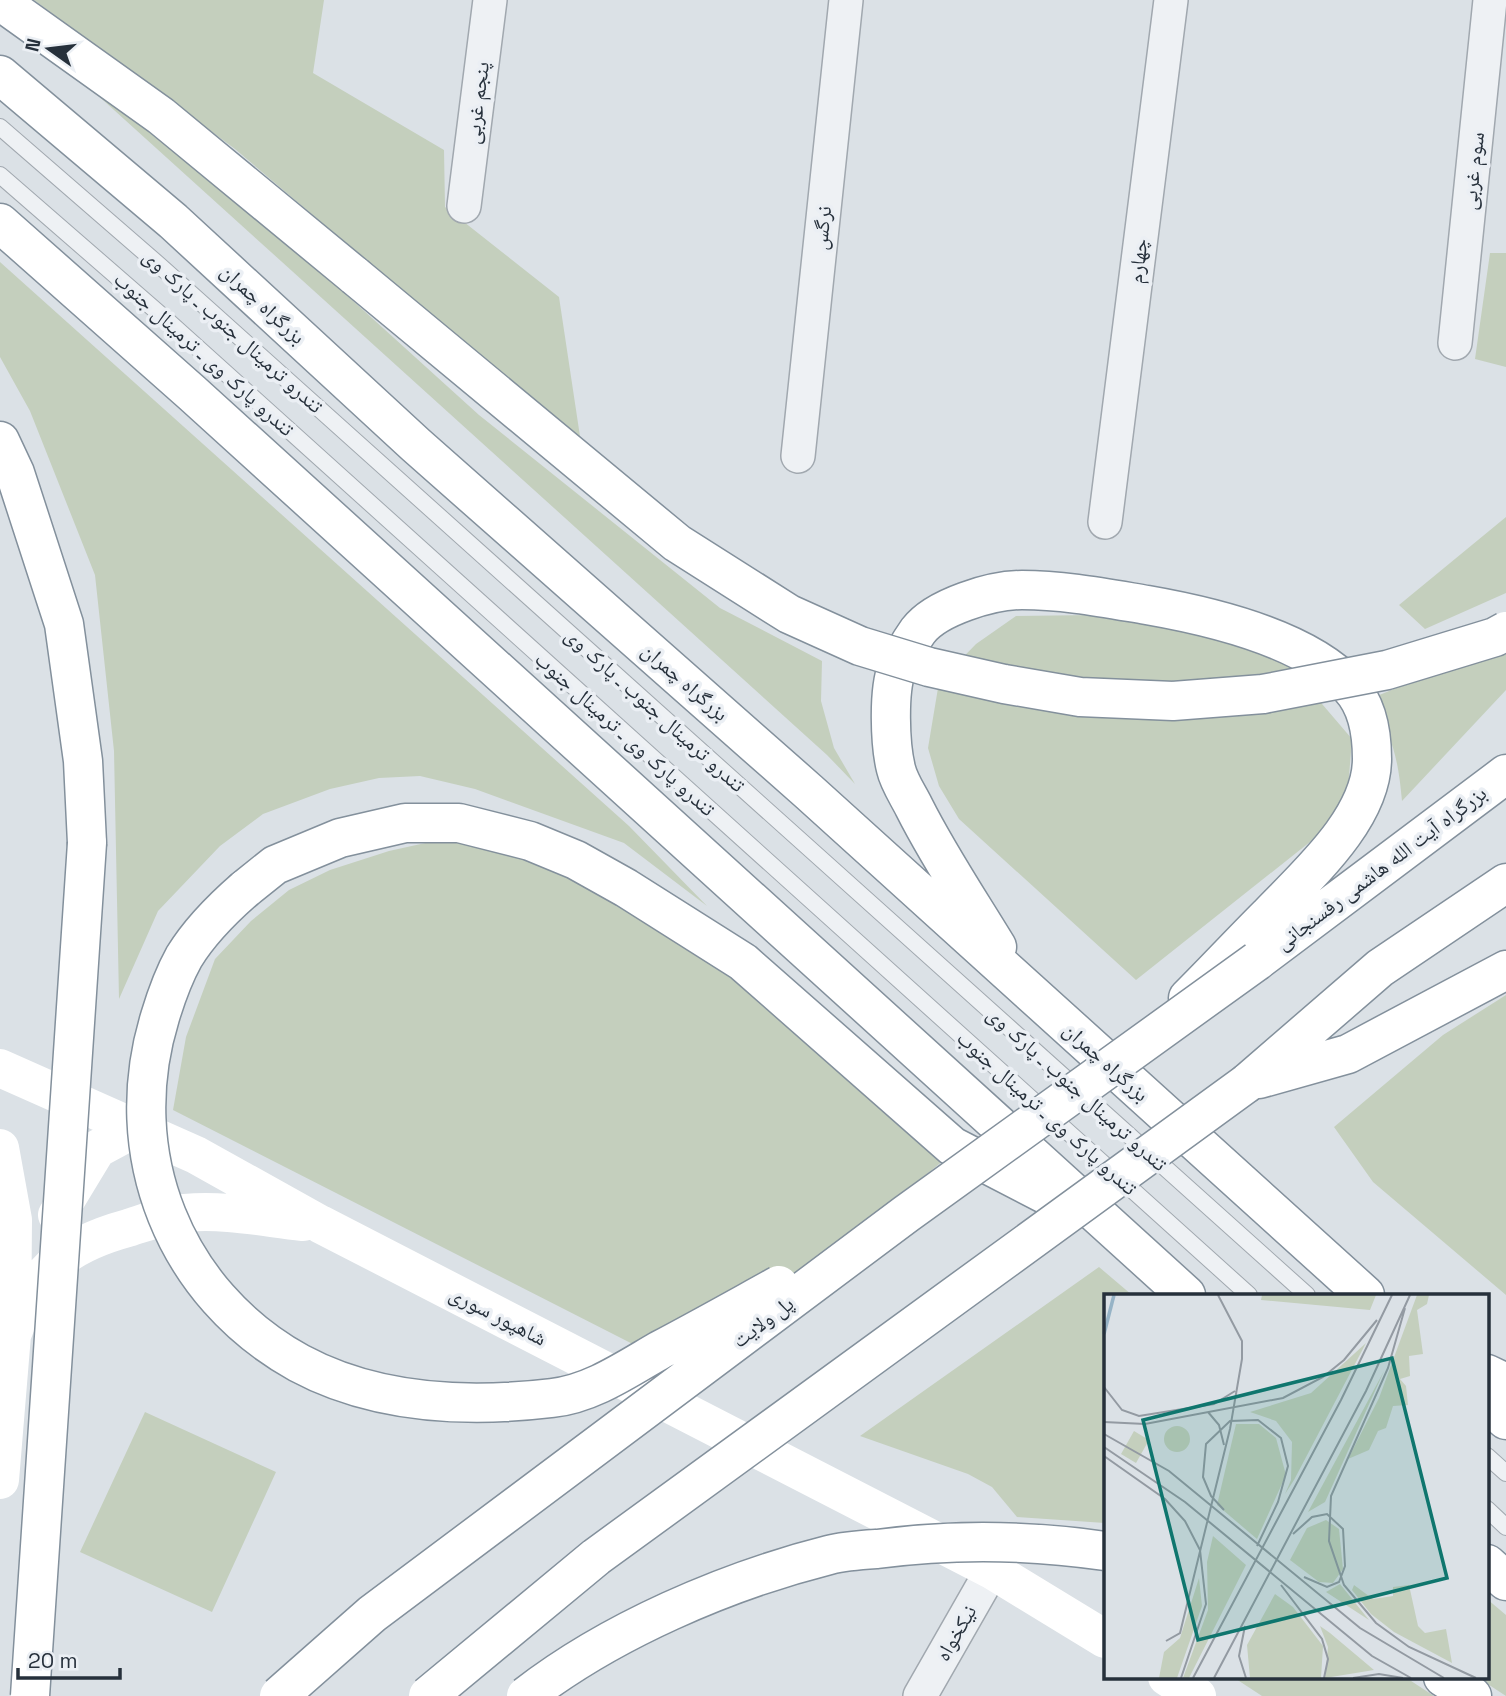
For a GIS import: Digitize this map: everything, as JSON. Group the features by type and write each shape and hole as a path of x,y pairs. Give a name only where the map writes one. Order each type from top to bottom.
{"main road":[{"path":"0,1 162,116 677,543 789,614 860,646 929,667 1067,695 1173,701 1263,694 1387,670 1506,631"},
{"name":"بزرگراه چمران","path":"0,75 173,221 416,445 799,783 1364,1294"},
{"path":"0,223 202,402 1185,1294"},
{"path":"0,441 15,473 64,624 83,761 87,843 30,1696"},
{"path":"1020,985 923,826 896,771 891,719 897,669 919,629 953,606 978,597 1020,590 1086,594 1180,611 1272,638 1306,652 1328,667 1349,685 1364,706 1372,761 1367,786 1355,814 1326,855 1150,1037"},
{"name":"بزرگراه آیت الله هاشمی رفسنجانی","path":"1257,961 1506,774"},
{"path":"906,1214 598,1385 555,1398 462,1404 412,1398 342,1382 299,1363 254,1334 216,1298 167,1221 154,1180 147,1142 146,1099 150,1049 166,998 184,957 216,915 275,865 330,842 405,823 459,822 530,841 576,860 626,888 743,962 952,1146 1111,1228"},
{"path":"428,1696 596,1557 1247,1083 1380,968 1506,883"},
{"name":"پل ولایت","path":"279,1696 372,1614 906,1214 1257,961"},
{"path":"1247,1083 1349,1054 1506,970"},
{"name":"شاهپور سوری","path":"0,1068 196,1155 320,1224 992,1570 1104,1638"},
{"path":"12,1335 31,1266 58,1212 97,1149 136,1128"},
{"path":"0,1148 13,1220 12,1335 0,1480"},
{"path":"186,1213 205,1204 214,1189 211,1173 196,1155"},
{"path":"12,1335 24,1304 54,1263 76,1247 105,1234 156,1218 186,1213 220,1213 320,1224"},
{"path":"1488,1374 1506,1383"},
{"path":"1488,1404 1506,1420"},
{"path":"526,1696 629,1631 721,1588 831,1554 928,1542 1057,1544 1104,1551"},
{"path":"1488,1565 1506,1581"},
{"path":"1169,1678 1197,1696"},
{"path":"1445,1678 1472,1696"}],"street":[{"name":"پنجم غربی","path":"464,206 489,0"},
{"name":"نرگس","path":"798,456 846,0"},
{"name":"چهارم","path":"1105,522 1171,0"},
{"name":"سوم غربی","path":"1455,343 1490,0"},
{"name":"نیکخواه","path":"920,1696 992,1570"}],"lane":[{"name":"تندرو ترمینال جنوب ـ پارک وی","path":"0,127 159,265 1306,1294"},
{"name":"تندرو پارک وی ـ ترمینال جنوب","path":"0,174 169,322 1248,1294"},
{"path":"1488,1457 1506,1473"},
{"path":"1488,1510 1506,1527"}],"green space":[{"path":"34,0 324,0 313,73 444,150 445,207 559,297 581,443 235,149"},
{"path":"72,72 277,232 479,415 720,608 822,661 821,701 834,748 855,784 827,755"},
{"path":"1490,253 1506,253 1506,367 1475,359"},
{"path":"0,262 629,826 707,906 624,843 475,789 420,776 379,778 330,789 263,814 220,846 158,911 119,999 114,751 95,575 30,411 0,357"},
{"path":"1506,517 1506,593 1425,629 1399,605"},
{"path":"1092,615 1185,628 1281,656 1352,739 1348,789 1325,830 1136,980 959,819 939,786 928,748 939,682 976,644 1016,616"},
{"path":"1506,643 1506,690 1402,801 1393,748 1372,698"},
{"path":"439,840 520,847 666,919 950,1155 816,1265 668,1362 173,1110 186,1037 215,959 251,921 289,890 330,870 389,851"},
{"path":"1506,995 1506,1295 1373,1182 1334,1127 1443,1035"},
{"path":"1099,1267 1131,1294 1104,1294 1104,1523 1017,1517 992,1487 968,1474 860,1436"},
{"path":"145,1412 276,1472 212,1612 80,1552"},
{"path":"1488,1600 1506,1615 1506,1696 1479,1678 1488,1678"},
{"path":"1235,1678 1407,1678 1434,1696 1262,1696"}]}
